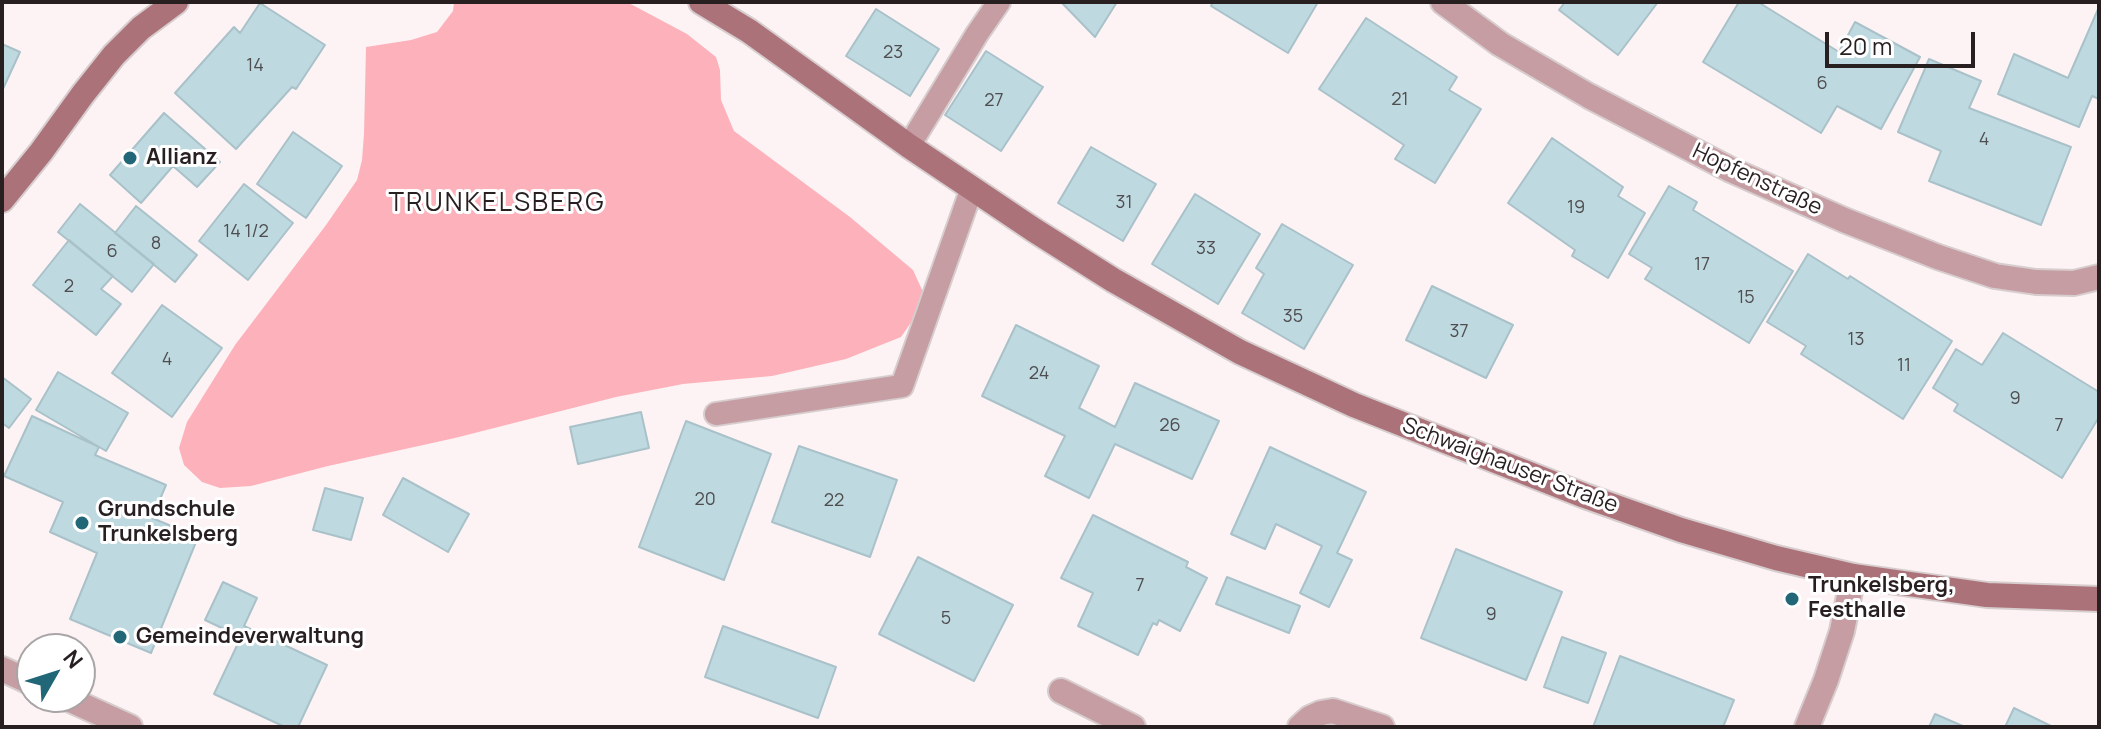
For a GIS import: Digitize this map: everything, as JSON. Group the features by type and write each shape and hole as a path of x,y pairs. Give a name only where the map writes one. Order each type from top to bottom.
{"street":[{"path":"2,200 114,55 141,28 176,2"},
{"name":"Schwaighauser Straße","path":"701,2 749,31 909,146 1034,230 1175,317 1240,352 1354,405 1543,480 1681,530 1776,558 1853,576 1987,595 2099,599"},
{"name":"Hopfenstraße","path":"1443,2 1500,44 1589,96 1731,170 1844,220 1995,276 2074,283 2099,277"},
{"path":"1807,727 1842,631 1853,576"},
{"path":"1061,691 1133,727"},
{"path":"1300,727 1310,718 1333,711 1382,727"},
{"path":"96,712 130,727"}],"lane":[{"path":"909,146 999,2"},
{"path":"716,414 902,386 972,188"}],"shaded area":[{"path":"454,2 627,2 687,34 716,57 720,70 721,100 734,131 850,217 913,270 923,292 917,314 901,337 846,359 772,376 683,384 616,397 251,486 220,488 202,482 184,465 179,448 187,422 235,345 357,180 364,134 366,47 411,40 437,32 453,11"}],"building":[{"path":"1061,2 1117,2 1095,37"},
{"path":"1213,2 1318,2 1288,53 1211,6"},
{"path":"1565,2 1658,2 1618,55 1559,10"},
{"path":"1739,2 1758,2 1839,52 1855,22 1920,57 1881,129 1837,106 1821,133 1703,62"},
{"path":"260,3 325,45 296,89 292,87 236,149 175,93 234,27 240,33"},
{"path":"2099,7 2099,99 2092,96 2079,127 1998,94 2014,54 2068,78"},
{"path":"876,9 939,49 910,96 846,56"},
{"path":"1366,18 1457,77 1449,90 1481,109 1435,183 1395,159 1404,145 1319,89"},
{"path":"2,44 20,52 2,91"},
{"path":"986,51 1043,87 1001,151 945,115"},
{"path":"1929,59 1981,81 1969,108 2071,147 2041,225 1929,181 1941,151 1898,132"},
{"path":"164,113 220,162 197,187 173,166 141,203 110,175"},
{"path":"293,132 342,166 306,218 257,184"},
{"path":"1552,138 1623,187 1618,196 1645,213 1608,278 1572,256 1575,250 1508,203"},
{"path":"1091,147 1156,184 1123,241 1058,203"},
{"path":"244,184 293,223 248,280 199,241"},
{"path":"1669,186 1697,202 1693,210 1793,271 1749,343 1645,279 1652,268 1629,254"},
{"path":"1195,194 1260,234 1218,304 1152,264"},
{"path":"80,204 154,264 132,292 58,232"},
{"path":"136,206 197,255 175,282 115,233"},
{"path":"1282,224 1353,265 1304,349 1242,313 1264,274 1256,268"},
{"path":"69,240 113,276 101,289 121,304 96,335 33,285"},
{"path":"1808,254 1848,279 1850,276 1952,341 1903,419 1801,354 1806,346 1767,322"},
{"path":"1432,286 1513,325 1486,378 1406,340"},
{"path":"162,305 222,348 172,417 112,373"},
{"path":"1016,325 1099,366 1079,408 1115,427 1135,383 1219,421 1192,479 1115,444 1089,498 1045,476 1065,436 982,396"},
{"path":"2003,333 2099,392 2099,417 2062,478 1954,411 1958,404 1933,388 1956,349 1982,365"},
{"path":"58,372 128,413 106,451 36,410"},
{"path":"2,377 31,399 9,428 2,423"},
{"path":"641,412 649,448 578,464 570,427"},
{"path":"32,416 99,447 95,455 166,485 152,518 198,537 151,653 70,619 97,553 50,532 63,502 4,476"},
{"path":"686,421 771,454 724,580 639,547"},
{"path":"799,446 897,480 870,557 772,522"},
{"path":"1270,447 1366,492 1337,553 1352,560 1329,607 1300,593 1322,546 1276,524 1265,549 1231,534"},
{"path":"403,478 469,514 448,552 383,515"},
{"path":"325,488 363,498 351,540 313,530"},
{"path":"1093,515 1188,562 1186,567 1207,578 1180,631 1159,620 1157,625 1153,623 1138,655 1078,626 1093,593 1061,578"},
{"path":"1456,549 1562,592 1526,680 1421,638"},
{"path":"918,557 1013,605 974,681 879,634"},
{"path":"1227,577 1300,606 1289,633 1216,604"},
{"path":"223,582 257,598 244,626 327,665 298,727 285,727 214,694 241,637 205,620"},
{"path":"723,626 836,667 818,718 705,677"},
{"path":"1562,637 1606,653 1588,703 1544,687"},
{"path":"1620,656 1734,700 1723,727 1593,727"},
{"path":"2014,708 2053,727 2005,727"},
{"path":"1935,714 1965,727 1929,727"}],"place":[{"name":"Allianz","path":"130,158"},
{"name":"Grundschule Trunkelsberg","path":"82,523"},
{"name":"Trunkelsberg, Festhalle","path":"1792,599"},
{"name":"Gemeindeverwaltung","path":"120,637"}],"district":[{"name":"TRUNKELSBERG","path":"497,204"}]}
